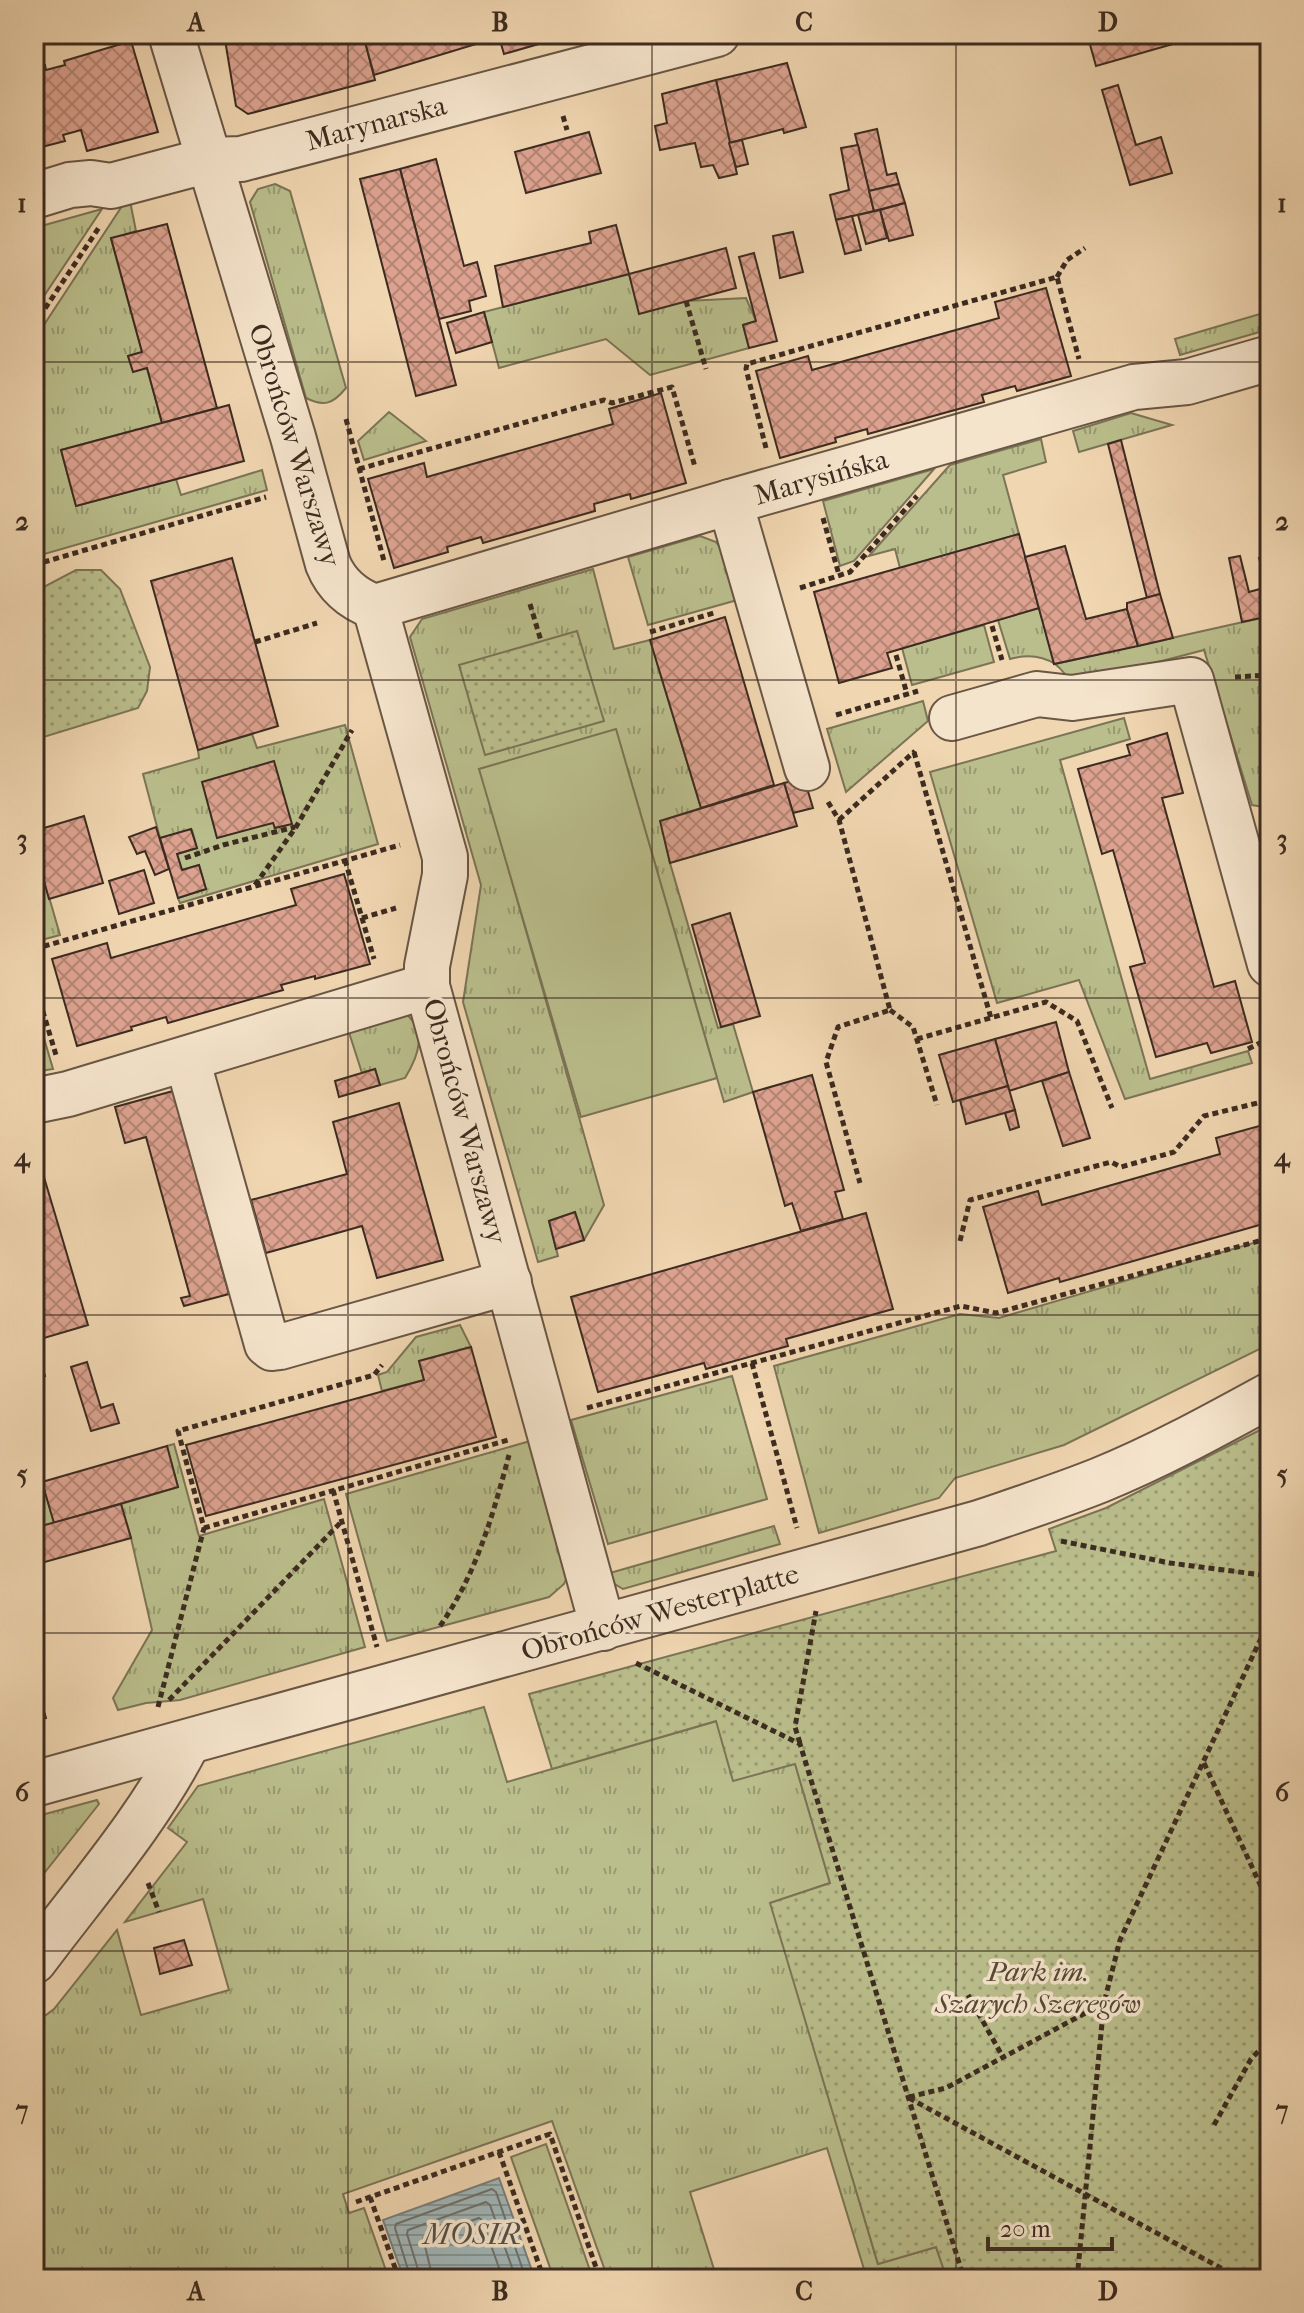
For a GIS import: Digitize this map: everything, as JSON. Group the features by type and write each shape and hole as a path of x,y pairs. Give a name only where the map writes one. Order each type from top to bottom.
{"street":[{"name":"Obrońców Warszawy","path":"171,34 333,578 357,600 381,591 447,866 427,966 427,986 603,1628"},
{"name":"Marynarska","path":"34,196 70,185 91,183 111,186 209,160 241,159 717,34"},
{"name":"Marysińska","path":"381,591 730,502 1134,387 1187,382 1270,358"},
{"path":"730,502 807,768"},
{"path":"936,704 1037,694 1072,698 1191,680 1270,964"},
{"path":"34,1101 68,1094 427,986"},
{"path":"187,1059 267,1344 272,1348 509,1282"},
{"name":"Obrońców Westerplatte","path":"34,1784 603,1628 813,1586 1103,1479 1270,1395"},
{"path":"34,1961 149,1809 188,1742"}],"path":[{"path":"34,325 129,182"},
{"path":"766,451 747,364 1057,277 1067,260 1085,248"},
{"path":"1057,277 1081,368"},
{"path":"686,301 706,369"},
{"path":"359,469 604,400 612,403 672,387 696,470"},
{"path":"346,419 359,469 381,591"},
{"path":"34,565 306,487"},
{"path":"650,632 850,572 921,491"},
{"path":"821,507 839,575"},
{"path":"532,610 541,641"},
{"path":"255,642 321,622"},
{"path":"896,655 907,694"},
{"path":"795,727 907,694 936,704 914,752 839,820 890,1010 913,1027 937,1105"},
{"path":"255,885 296,827 352,730"},
{"path":"914,752 991,1018"},
{"path":"185,858 296,827"},
{"path":"34,949 439,833"},
{"path":"345,860 377,968"},
{"path":"362,918 404,905"},
{"path":"34,982 58,1062"},
{"path":"917,1039 1046,1002 1077,1021 1112,1108"},
{"path":"860,1183 826,1062 838,1027 890,1010"},
{"path":"1248,1049 1270,1038"},
{"path":"960,1241 970,1200 1111,1162 1121,1167 1174,1152 1204,1116 1270,1100"},
{"path":"546,1419 961,1306 996,1313 1270,1238"},
{"path":"342,1521 157,1712 204,1528 178,1431 374,1375 384,1363"},
{"path":"752,1363 813,1586 795,1727 964,2279"},
{"path":"501,1427 505,1441"},
{"path":"204,1528 513,1438 494,1512 472,1570 439,1628"},
{"path":"333,1490 388,1687"},
{"path":"1014,1511 1023,1530 1047,1539 1170,1563 1270,1576"},
{"path":"1077,2279 1104,2003 1120,1940 1270,1619"},
{"path":"603,1628 626,1658 800,1744"},
{"path":"1204,1763 1270,1906"},
{"path":"968,1995 1004,2059"},
{"path":"908,2098 946,2088 1104,2003"},
{"path":"1214,2125 1251,2059 1270,2039"},
{"path":"908,2098 1241,2279"},
{"path":"356,2202 550,2134 600,2279"},
{"path":"499,2152 544,2279"},
{"path":"370,2197 399,2279"}],"green space":[{"path":"275,184 290,191 346,388 328,402 306,398 250,202 258,189"},
{"path":"130,201 136,231 111,239 142,352 128,356 133,371 147,368 162,423 61,450 76,506 176,479 181,495 262,470 267,490 34,557 34,340 124,203"},
{"path":"102,209 34,311 34,228"},
{"path":"629,274 640,313 686,301 746,298 756,321 743,325 749,348 650,375 606,339 499,368 484,312"},
{"path":"1270,311 1270,329 1180,355 1175,339"},
{"path":"389,412 426,441 364,460 358,441"},
{"path":"1131,413 1172,425 1079,452 1073,431"},
{"path":"1041,439 1046,462 1003,475 1019,534 900,568 895,549 869,556 950,465"},
{"path":"934,469 854,561 840,566 823,501"},
{"path":"700,536 716,542 726,554 741,599 648,625 628,557"},
{"path":"593,569 614,649 650,640 701,808 661,821 670,863 718,1028 733,1024 753,1092 724,1102 616,730 480,769 604,1205 584,1240 575,1212 549,1221 558,1256 538,1262 463,1002 481,885 410,637 422,619"},
{"path":"76,570 101,570 120,589 150,667 147,691 138,708 34,740 34,592"},
{"path":"1039,608 1055,664 1032,657 1010,659 998,620"},
{"path":"1270,616 1270,808 1252,805 1204,650 1081,682 1068,677 1055,664"},
{"path":"984,625 994,662 912,685 902,648"},
{"path":"577,631 604,721 485,755 459,665"},
{"path":"923,701 928,721 846,792 827,729"},
{"path":"1124,718 1130,739 1060,760 1150,1079 1248,1051 1252,1063 1125,1099 1079,980 997,1003 930,772"},
{"path":"345,725 378,844 180,903 178,898 206,889 199,865 182,870 177,854 197,848 192,830 160,838 143,774 199,758 198,750 252,734 257,748"},
{"path":"616,729 717,1078 581,1117 479,769"},
{"path":"34,845 60,935 34,942"},
{"path":"34,1004 53,1069 34,1072"},
{"path":"403,1011 416,1027 417,1052 405,1078 380,1085 375,1069 362,1073 345,1020"},
{"path":"1270,1238 1270,1344 1064,1445 955,1478 939,1498 819,1533 774,1366 960,1314 999,1318"},
{"path":"460,1325 471,1347 419,1361 424,1380 382,1391 378,1375 387,1372 416,1337"},
{"path":"732,1376 767,1499 608,1544 571,1420"},
{"name":"Park im. Szarych Szeregów","path":"1270,1425 1270,2279 947,2279 936,2247 878,2264 770,1903 830,1883 795,1764 733,1781 716,1721 552,1769 529,1694 1056,1551 1049,1529 1106,1508"},
{"path":"537,1439 572,1567 564,1584 549,1597 387,1641 346,1494"},
{"path":"174,1444 199,1536 324,1499 365,1647 180,1700 146,1703 118,1710 113,1698 152,1630 121,1504 178,1487 167,1446"},
{"path":"34,1454 54,1523 34,1528 34,1516 38,1514 34,1499"},
{"path":"774,1526 780,1544 623,1589 613,1583 610,1573"},
{"path":"484,1707 507,1782 717,1721 795,1763 830,1883 771,1903 878,2264 936,2247 947,2279 867,2279 827,2148 690,2192 717,2279 608,2279 552,2121 343,2194 349,2213 364,2208 389,2279 34,2279 34,2024 54,2009 117,1930 141,2015 229,1990 203,1899 125,1922 187,1842 168,1828 198,1786"},
{"path":"97,1800 99,1804 34,1886 34,1817"},
{"path":"546,2144 593,2279 554,2279 511,2157"}],"water":[{"name":"MOSIR","path":"499,2178 535,2279 404,2279 383,2220"}],"building":[{"path":"224,34 363,34 375,80 248,114 236,106"},
{"path":"363,34 554,34 556,39 504,54 499,37 374,75"},
{"path":"1087,34 1208,34 1096,66"},
{"path":"131,41 158,132 87,151 81,130 63,135 65,141 34,149 34,68 45,65 46,70 65,65 64,61"},
{"path":"787,63 806,127 784,133 783,129 729,143 716,80"},
{"path":"716,80 737,174 719,178 713,165 701,167 695,143 660,150 655,126 667,123 662,94"},
{"path":"1118,85 1136,145 1161,137 1172,173 1130,185 1102,90"},
{"path":"877,129 887,175 896,173 899,184 869,191 855,134"},
{"path":"589,132 601,173 526,193 515,152"},
{"path":"742,140 748,164 736,167 729,143"},
{"path":"858,145 874,211 836,220 830,195 849,190 841,148"},
{"path":"436,159 464,266 477,262 486,296 469,301 471,311 439,319 400,169"},
{"path":"400,169 456,385 416,396 360,179"},
{"path":"899,184 905,203 874,211 869,191"},
{"path":"905,203 913,235 889,241 880,210"},
{"path":"880,210 887,238 866,244 858,215"},
{"path":"852,216 861,250 845,254 836,220"},
{"path":"167,224 217,408 162,423 147,368 133,372 128,356 142,352 111,238"},
{"path":"616,225 629,274 503,307 495,266 591,243 589,232"},
{"path":"793,232 803,272 780,278 773,236"},
{"path":"726,248 736,288 639,314 629,274"},
{"path":"754,253 777,341 749,348 743,325 756,321 739,257"},
{"path":"1046,288 1071,376 1017,391 1015,386 982,395 984,402 868,434 867,429 835,438 836,442 780,458 756,371 808,356 812,370 999,318 995,302"},
{"path":"484,312 492,342 456,353 447,323"},
{"path":"661,393 686,483 631,499 630,494 594,504 595,511 483,543 481,537 447,547 448,552 394,568 368,479 424,463 427,477 613,424 609,409"},
{"path":"229,405 244,461 76,506 61,450"},
{"path":"1121,440 1160,594 1147,598 1108,444"},
{"path":"1019,534 1039,608 887,653 892,668 839,683 814,592"},
{"path":"1065,546 1086,619 1127,609 1138,646 1054,664 1025,557"},
{"path":"1270,555 1270,616 1242,622 1229,558 1240,556 1249,592 1267,587 1259,558"},
{"path":"232,558 278,726 198,750 151,581"},
{"path":"1160,594 1173,638 1138,646 1127,603"},
{"path":"725,617 774,785 701,808 650,640"},
{"path":"1167,733 1183,793 1162,798 1214,987 1235,981 1252,1042 1211,1053 1207,1043 1156,1057 1130,967 1145,963 1113,850 1102,854 1078,769 1130,755 1127,745"},
{"path":"274,761 292,824 275,828 273,823 217,838 202,782"},
{"path":"804,778 813,808 793,813 784,783"},
{"path":"784,783 797,826 670,863 660,821"},
{"path":"84,816 103,883 49,899 34,845 34,831"},
{"path":"156,827 169,869 155,875 145,851 137,854 129,837"},
{"path":"191,829 197,848 177,854 182,870 199,865 206,889 178,898 160,838"},
{"path":"144,870 154,903 119,914 109,881"},
{"path":"344,874 370,964 281,985 283,990 168,1023 166,1017 77,1046 52,959 107,943 111,958 296,905 291,889"},
{"path":"730,913 760,1016 721,1027 692,925"},
{"path":"1056,1022 1069,1072 1009,1091 995,1039"},
{"path":"995,1039 1008,1086 953,1102 939,1055"},
{"path":"375,1069 380,1085 339,1097 335,1081"},
{"path":"1069,1072 1090,1138 1063,1146 1042,1081"},
{"path":"812,1075 844,1190 835,1192 843,1219 801,1231 792,1203 785,1206 753,1092"},
{"path":"1008,1086 1015,1110 966,1124 960,1100"},
{"path":"173,1091 229,1294 184,1306 181,1298 190,1296 146,1137 125,1143 115,1107"},
{"path":"399,1103 443,1260 377,1278 362,1226 266,1253 251,1200 347,1174 333,1122"},
{"path":"1015,1110 1019,1127 1010,1130 1005,1113"},
{"path":"1270,1123 1270,1222 1060,1282 1059,1278 1008,1293 983,1207 1038,1191 1042,1205 1220,1154 1216,1138"},
{"path":"38,1157 88,1325 34,1341 34,1159"},
{"path":"575,1212 584,1240 556,1249 549,1221"},
{"path":"866,1213 893,1309 786,1339 788,1346 706,1369 704,1363 598,1392 571,1297"},
{"path":"471,1347 496,1437 206,1516 186,1445 424,1380 419,1361"},
{"path":"39,1355 45,1376 34,1379 34,1357"},
{"path":"87,1362 101,1408 113,1404 119,1423 91,1431 71,1367"},
{"path":"34,1379 41,1395 34,1397"},
{"path":"34,1397 43,1427 34,1429"},
{"path":"167,1446 178,1487 54,1523 42,1482"},
{"path":"121,1504 131,1538 34,1565 34,1528"},
{"path":"34,1676 46,1718 34,1721"},
{"path":"184,1940 192,1965 160,1974 154,1948"}]}
